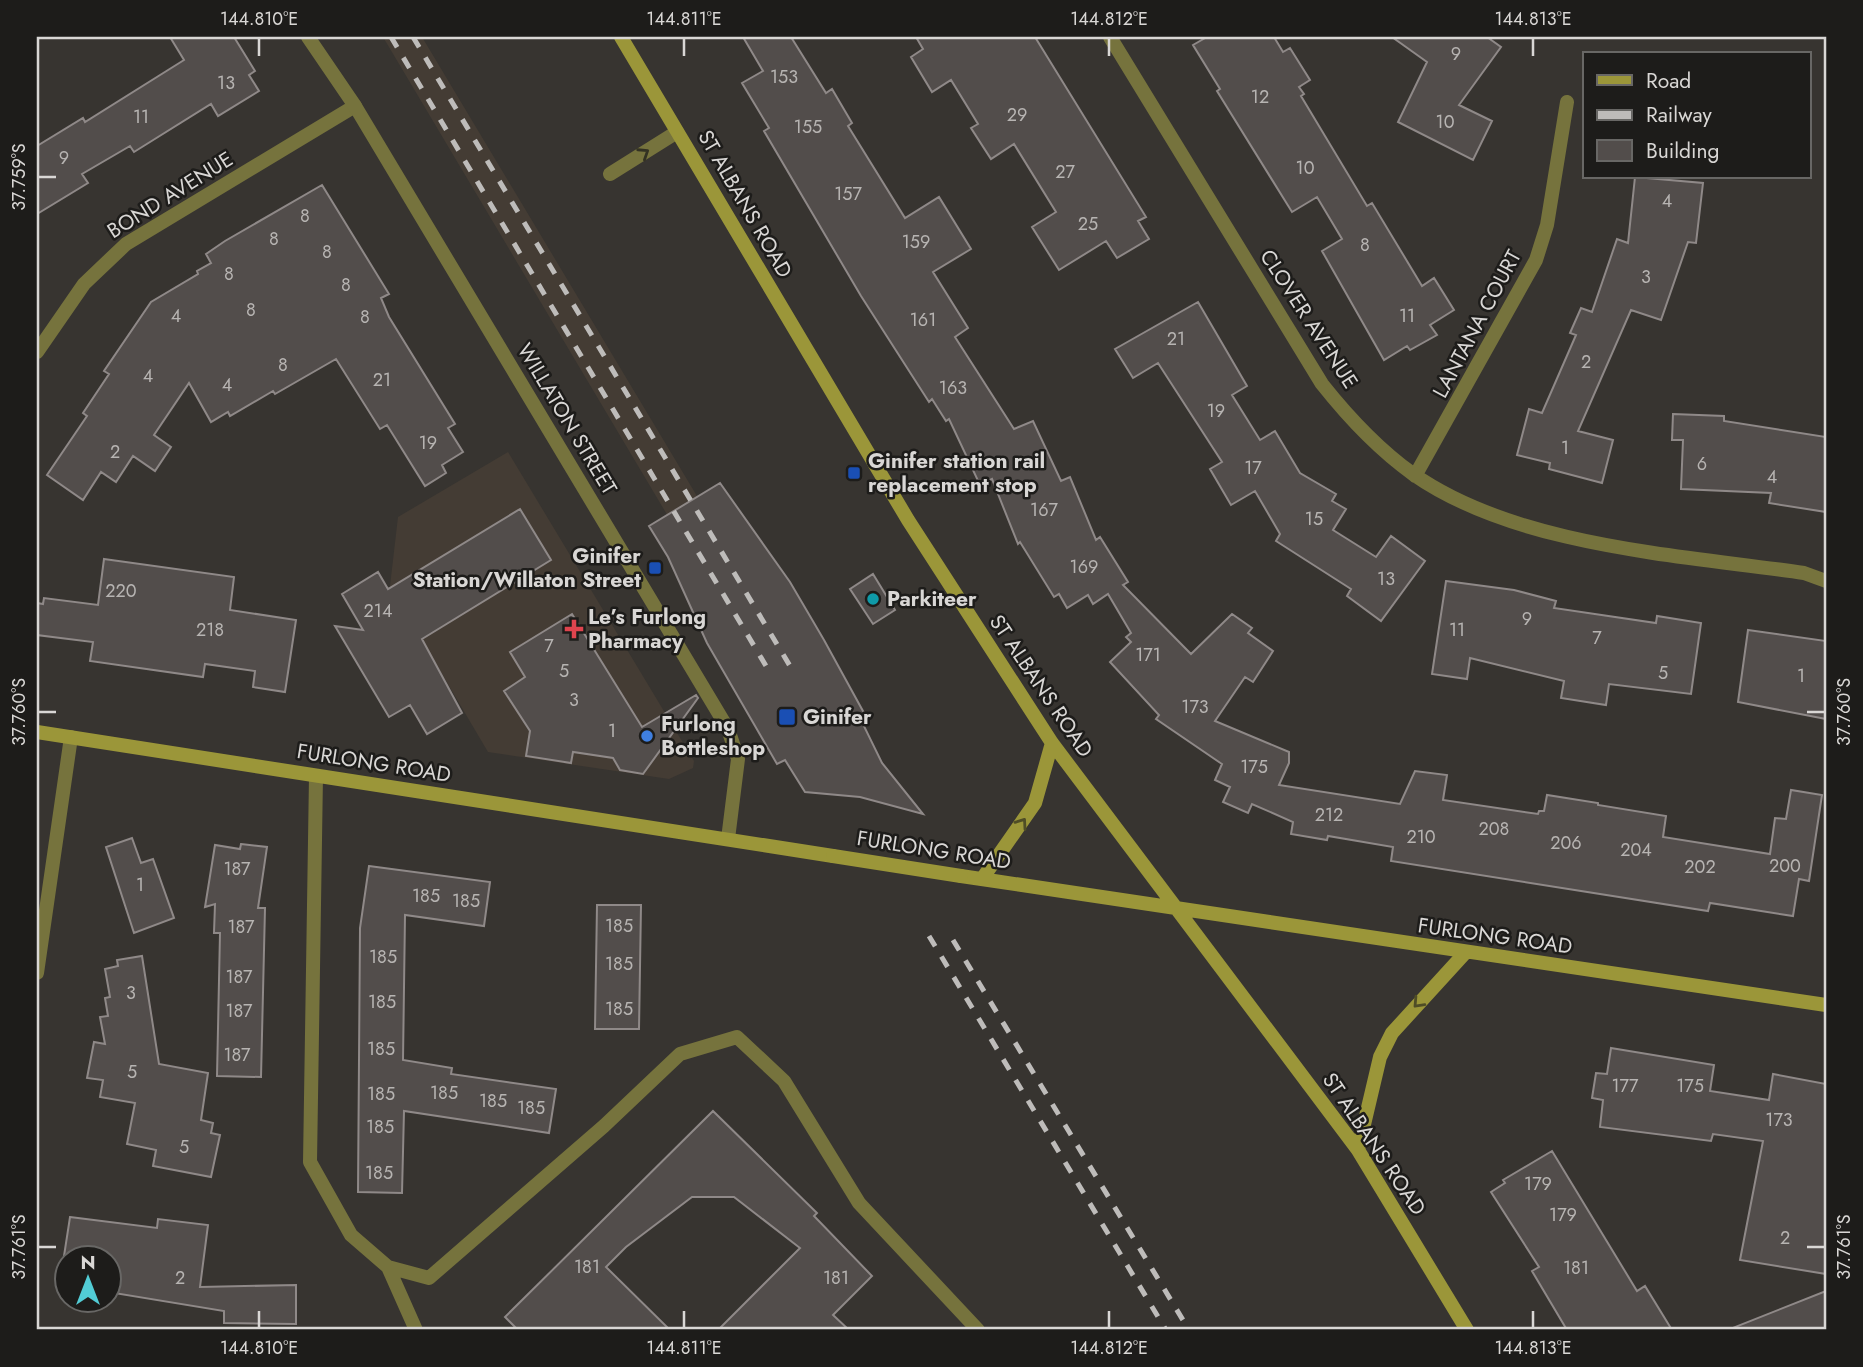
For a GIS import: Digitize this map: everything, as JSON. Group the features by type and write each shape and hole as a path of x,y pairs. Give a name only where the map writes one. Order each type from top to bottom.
{"main road":[{"name":"ST ALBANS ROAD","path":"621,37 908,520 1052,743 1358,1150 1467,1330"},
{"name":"FURLONG ROAD","path":"37,732 1465,953 1826,1001"},
{"path":"982,879 1035,803 1052,743"},
{"path":"1358,1150 1380,1057 1392,1033 1465,953"}],"street":[{"name":"WILLATON STREET","path":"307,37 355,106 728,729 738,759 728,839"},
{"name":"CLOVER AVENUE","path":"1110,37 1322,384 1347,416 1415,476 1505,520 1570,538 1804,573 1826,581"},
{"name":"LANTANA COURT","path":"1415,476 1536,260 1547,225 1567,102"},
{"name":"BOND AVENUE","path":"37,352 85,284 126,244 355,106"},
{"path":"610,174 677,132"},
{"name":"CLOVER AVENUE","path":"1804,573 1826,571"},
{"path":"37,973 71,737"},
{"path":"316,776 310,1162 351,1235 388,1267 416,1330"},
{"path":"388,1267 429,1278 604,1126 680,1054 737,1037 784,1081 859,1203 978,1330"}],"shaded area":[{"path":"383,37 422,37 794,658 763,676"},
{"path":"508,452 694,761 693,768 669,779 488,752 390,586 398,517"}],"building":[{"path":"170,37 234,37 255,71 249,75 259,91 218,116 211,104 134,152 130,146 82,174 88,183 37,214 37,146 83,118 85,122 184,60"},
{"path":"743,37 791,37 826,93 832,89 852,123 848,126 905,218 939,197 971,249 933,272 968,328 955,337 1014,429 1033,421 1061,481 1070,477 1096,540 1100,537 1128,582 1123,585 1191,654 1232,614 1252,628 1248,633 1273,651 1253,682 1245,677 1215,721 1289,752 1289,763 1279,785 1400,804 1415,771 1447,775 1443,800 1538,814 1539,811 1544,811 1547,795 1598,803 1666,816 1663,837 1770,854 1775,818 1786,819 1791,790 1822,795 1809,881 1799,879 1793,916 1710,903 1708,911 1391,861 1393,847 1328,836 1327,840 1291,834 1293,822 1252,804 1248,813 1223,802 1230,787 1215,780 1222,764 1156,719 1159,715 1110,662 1131,642 1126,637 1131,633 1108,594 1093,604 1088,595 1067,608 1059,594 1054,597 1020,542 1018,544 992,479 980,485 949,419 946,421 932,399 929,402 861,296 764,131 769,128 742,83 763,71"},
{"path":"916,37 1035,37 1146,217 1138,221 1149,239 1117,258 1106,241 1059,270 1032,227 1056,212 1014,144 991,159 971,128 978,124 951,80 932,92 911,57 923,49"},
{"path":"1207,37 1274,37 1283,52 1290,48 1310,80 1299,87 1304,94 1301,96 1367,206 1372,203 1422,286 1434,278 1454,310 1430,325 1437,335 1410,350 1407,346 1384,360 1322,251 1342,239 1317,197 1292,212 1217,91 1220,89 1193,45"},
{"path":"1392,37 1487,37 1501,47 1459,105 1492,121 1473,160 1398,122 1427,62"},
{"path":"1635,178 1703,183 1696,243 1688,242 1661,320 1631,310 1578,431 1613,440 1602,483 1549,469 1550,463 1517,455 1529,409 1542,413 1576,335 1570,333 1581,308 1592,312 1617,239 1628,243"},
{"path":"322,185 389,294 381,298 389,317 455,424 448,428 463,452 442,465 446,473 425,486 387,425 380,429 336,359 275,394 273,391 230,416 228,412 211,422 189,383 154,435 171,447 155,471 133,456 116,482 101,472 83,500 47,475 87,416 83,413 109,374 104,371 151,302 198,274 197,271 211,263 206,254 225,241"},
{"path":"1198,302 1247,386 1232,395 1260,440 1275,431 1300,473 1336,494 1332,501 1346,509 1333,530 1376,557 1391,536 1425,561 1381,621 1347,596 1351,589 1276,541 1280,534 1255,491 1231,505 1210,469 1222,462 1158,363 1133,378 1115,349"},
{"path":"1673,414 1724,416 1724,421 1826,437 1826,512 1769,503 1771,493 1681,489 1683,440 1672,440"},
{"path":"720,483 790,582 824,640 864,713 859,716 882,763 923,814 860,797 805,792 785,760 777,764 707,643 668,557 649,526"},
{"path":"520,509 551,560 422,639 462,713 427,734 410,705 389,717 335,626 363,630 342,594 378,572 388,589"},
{"path":"104,559 234,577 230,610 296,620 285,692 253,687 255,671 205,664 203,677 90,661 93,642 37,635 37,603 43,604 44,598 98,605"},
{"name":"Parkiteer","path":"873,574 895,610 873,624 850,589"},
{"path":"1446,581 1514,590 1556,601 1554,608 1656,623 1657,616 1701,623 1691,694 1609,684 1606,705 1561,698 1564,681 1470,658 1467,679 1432,674"},
{"path":"572,614 642,727 696,695 698,698 643,774 620,770 613,758 573,752 571,763 526,756 530,731 504,691 525,677 510,652"},
{"path":"1748,630 1826,641 1826,719 1738,702"},
{"path":"132,838 141,863 153,859 174,918 134,933 106,847"},
{"path":"241,844 267,847 258,908 265,908 261,1077 217,1076 220,933 214,933 215,904 205,907 215,845 240,849"},
{"path":"369,866 490,882 484,926 405,915 403,1060 452,1068 451,1074 556,1089 549,1133 404,1111 402,1193 358,1192 360,928"},
{"path":"597,905 641,905 639,1029 595,1029"},
{"path":"142,956 159,1064 208,1073 201,1120 213,1123 211,1133 220,1135 211,1177 153,1166 156,1150 127,1144 135,1103 100,1097 103,1080 87,1078 94,1042 105,1044 100,1017 108,1016 105,998 110,997 105,969 118,966 117,960"},
{"path":"1611,1048 1714,1065 1710,1091 1769,1100 1773,1074 1826,1084 1826,1274 1740,1260 1763,1141 1713,1134 1711,1141 1600,1127 1603,1100 1592,1098 1596,1073 1607,1074"},
{"path":"713,1111 817,1213 814,1216 872,1276 833,1315 849,1330 718,1330 800,1248 734,1197 692,1197 626,1247 606,1267 670,1330 518,1330 505,1317"},
{"path":"1552,1151 1637,1291 1645,1286 1672,1330 1567,1330 1532,1271 1539,1267 1491,1192 1505,1183 1503,1180"},
{"path":"70,1217 157,1228 158,1219 208,1225 200,1287 296,1285 296,1324 224,1323 224,1311 122,1294 122,1244 66,1244"},
{"path":"1826,1291 1826,1330 1730,1329"}],"railway":[{"path":"391,37 772,676"},
{"path":"413,37 790,666"},
{"path":"929,936 1166,1330"},
{"path":"953,940 1189,1330"}],"place":[{"name":"Ginifer station rail replacement stop","path":"854,473"},
{"name":"Ginifer Station/Willaton Street","path":"655,568"},
{"name":"Parkiteer","path":"873,599"},
{"name":"Le’s Furlong Pharmacy","path":"574,629"},
{"name":"Ginifer","path":"787,717"},
{"name":"Furlong Bottleshop","path":"647,736"}]}
